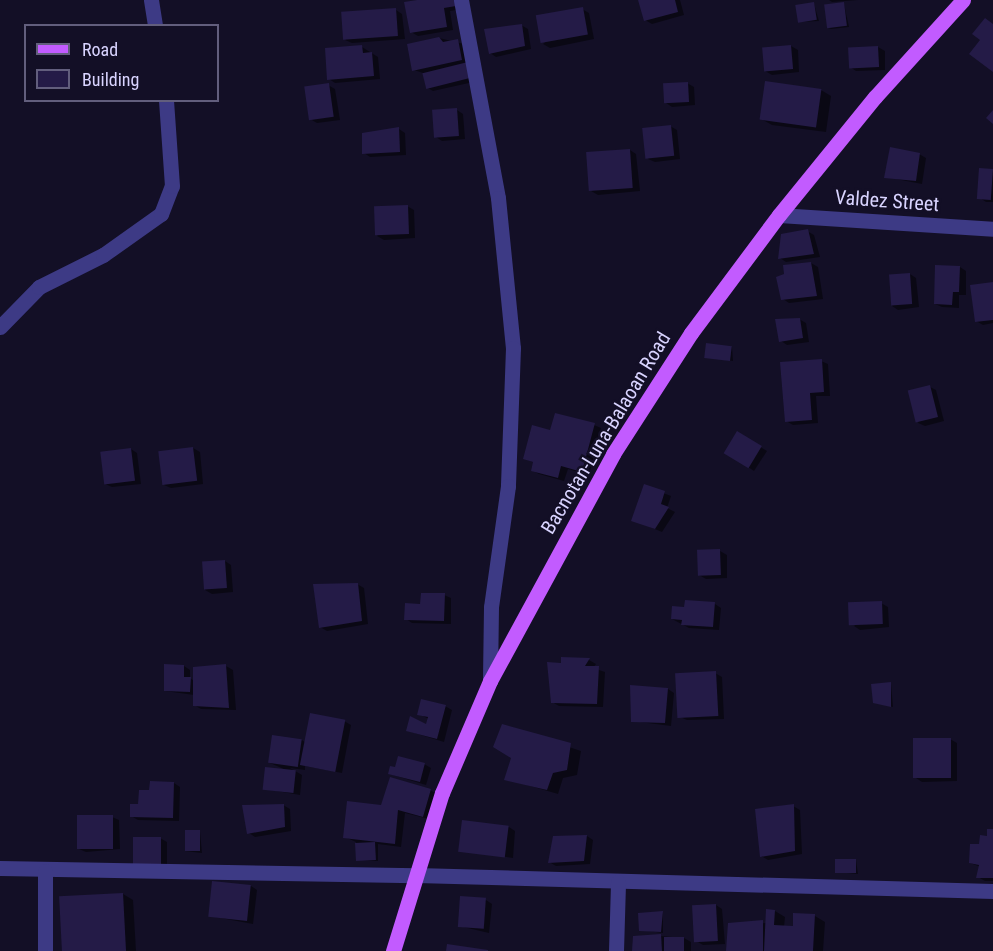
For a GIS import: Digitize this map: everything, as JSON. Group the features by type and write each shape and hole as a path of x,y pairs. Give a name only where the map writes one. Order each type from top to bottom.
{"main road":[{"name":"Bacnotan-Luna-Balaoan Road","path":"393,951 442,793 490,681 614,454 691,333 779,215 875,97 963,0"}],"street":[{"path":"151,0 155,24"},
{"path":"461,0 498,198 513,348 508,486 491,607 490,681"},
{"path":"0,327 39,287 102,255 161,214 172,186 166,102"},
{"name":"Valdez Street","path":"779,215 993,229"},
{"path":"0,868 45,871 416,875 993,891"},
{"path":"45,871 45,951"},
{"path":"616,951 618,882"}],"building":[{"path":"455,0 456,6 444,8 447,27 410,33 404,2"},
{"path":"638,0 675,0 678,12 644,21"},
{"path":"814,2 817,20 798,23 795,5"},
{"path":"844,2 847,26 827,28 824,4"},
{"path":"583,7 588,35 541,43 536,15"},
{"path":"396,8 398,36 343,40 341,12"},
{"path":"985,18 993,24 993,72 969,54 980,40 972,34"},
{"path":"522,24 525,46 489,54 484,29"},
{"path":"439,37 443,42 458,39 462,60 412,71 407,44"},
{"path":"362,45 363,53 372,52 374,76 327,80 325,48"},
{"path":"791,45 793,69 764,71 762,48"},
{"path":"878,46 879,67 849,69 848,48"},
{"path":"468,62 472,78 426,89 422,73"},
{"path":"765,81 821,89 816,128 760,120"},
{"path":"688,82 689,102 664,103 663,83"},
{"path":"329,83 334,117 309,120 304,86"},
{"path":"457,108 459,136 434,138 432,110"},
{"path":"993,110 993,124 986,118"},
{"path":"671,125 674,156 645,159 642,128"},
{"path":"399,127 400,152 362,154 362,133"},
{"path":"890,147 920,153 916,181 884,178"},
{"path":"630,149 633,188 589,191 586,152"},
{"path":"979,168 993,169 991,200 977,199"},
{"path":"408,205 409,234 375,235 374,206"},
{"path":"808,229 814,254 778,259 781,234"},
{"path":"811,262 817,296 781,300 776,277 784,274 783,265"},
{"path":"935,265 960,266 959,292 953,292 952,305 934,304"},
{"path":"910,273 912,304 891,305 889,274"},
{"path":"993,282 993,320 975,322 970,285"},
{"path":"800,318 803,338 779,342 775,319"},
{"path":"706,343 732,346 730,361 704,358"},
{"path":"822,359 824,392 810,393 812,420 785,422 780,362"},
{"path":"930,385 938,417 916,423 908,391"},
{"path":"555,413 595,423 582,472 561,466 558,478 531,471 533,462 523,459 532,425 550,430"},
{"path":"737,431 762,446 748,468 724,453"},
{"path":"193,447 197,481 162,485 158,451"},
{"path":"131,448 135,481 104,485 100,452"},
{"path":"644,484 665,491 661,504 669,507 655,529 631,521"},
{"path":"720,549 721,575 698,576 697,550"},
{"path":"225,560 227,588 204,590 202,562"},
{"path":"358,583 362,621 319,628 313,584"},
{"path":"421,593 445,593 444,621 404,620 405,603 420,604"},
{"path":"685,600 715,602 713,627 681,625 682,620 671,619 672,606 684,607"},
{"path":"882,601 883,624 849,625 848,602"},
{"path":"561,657 590,658 585,666 599,666 597,704 551,703 547,662 561,663"},
{"path":"164,664 184,665 184,677 191,677 190,692 164,691"},
{"path":"226,664 229,708 193,706 193,667"},
{"path":"716,671 718,716 677,718 675,673"},
{"path":"891,682 891,707 873,703 871,684"},
{"path":"630,685 668,688 665,723 631,722"},
{"path":"421,699 446,705 437,739 406,731 410,716 426,724 428,717 417,715"},
{"path":"310,713 345,720 335,772 300,765"},
{"path":"502,724 571,743 567,770 553,773 547,790 504,780 511,758 493,747"},
{"path":"272,735 302,739 298,767 268,763"},
{"path":"913,738 951,738 951,778 913,778"},
{"path":"398,756 425,763 420,782 388,774 390,766 395,767"},
{"path":"265,767 296,770 293,793 263,790"},
{"path":"390,777 431,789 423,817 398,810 395,844 343,838 347,801 381,805"},
{"path":"150,781 174,782 173,818 130,817 130,804 138,804 139,790 149,790"},
{"path":"284,804 285,827 247,834 242,805"},
{"path":"794,804 795,851 760,857 755,809"},
{"path":"77,815 113,815 113,849 77,849"},
{"path":"462,820 509,826 505,857 458,852"},
{"path":"987,829 993,829 993,878 976,878 979,865 969,863 970,844 979,844 980,835 987,836"},
{"path":"185,830 200,830 200,851 185,851"},
{"path":"587,835 584,861 548,863 553,836"},
{"path":"133,837 161,837 161,866 133,866"},
{"path":"375,842 376,860 356,861 355,843"},
{"path":"835,859 856,859 856,873 835,873"},
{"path":"212,881 251,885 247,921 208,917"},
{"path":"123,893 126,951 62,951 59,896"},
{"path":"460,896 486,898 484,929 458,927"},
{"path":"716,904 718,941 694,942 692,905"},
{"path":"766,909 775,910 774,925 793,926 793,913 815,914 813,951 764,951"},
{"path":"663,911 661,932 639,931 638,913"},
{"path":"763,920 763,951 726,951 728,923"},
{"path":"661,934 662,951 632,951 633,936"},
{"path":"664,937 684,937 684,951 664,951"},
{"path":"447,944 488,950 488,951 446,951"}]}
